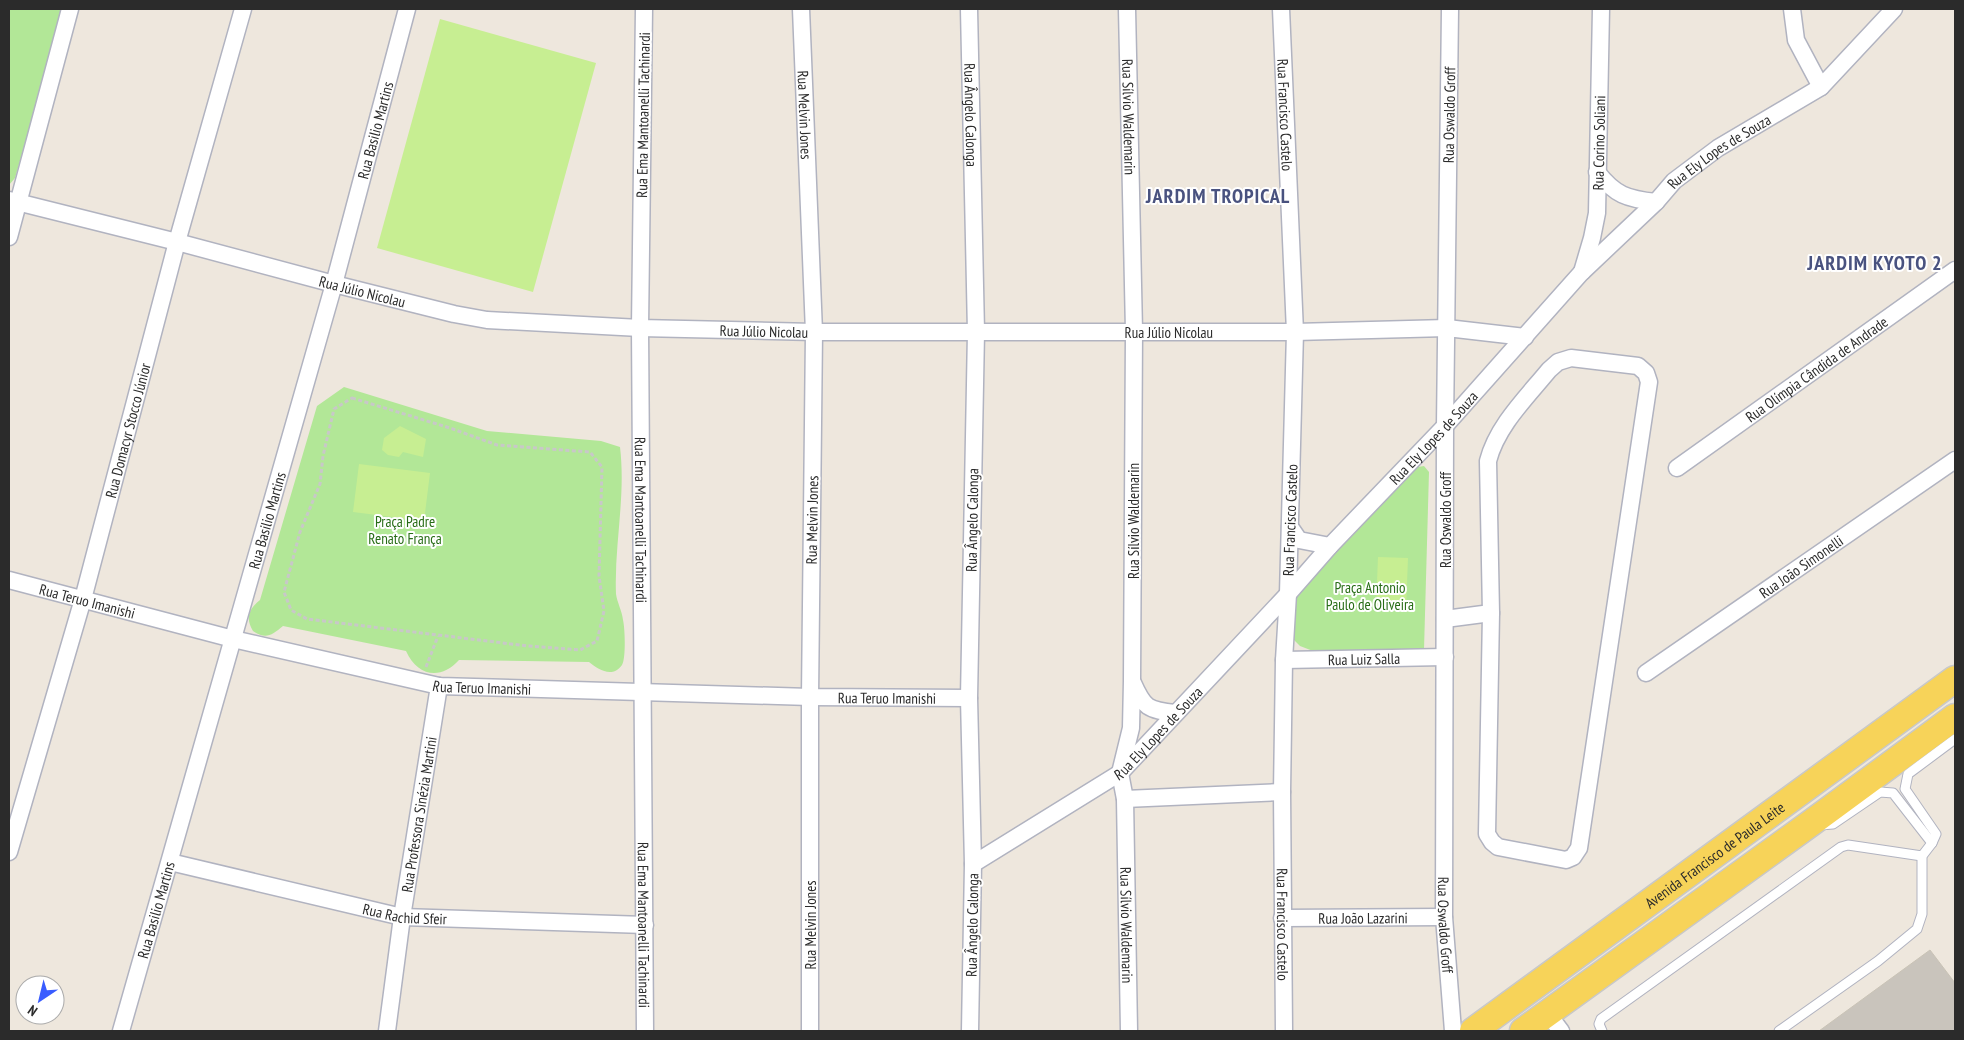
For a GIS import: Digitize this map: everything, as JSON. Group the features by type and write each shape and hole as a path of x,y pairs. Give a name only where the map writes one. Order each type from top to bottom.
{"main road":[{"name":"Avenida Francisco de Paula Leite","path":"1473,1031 1955,679"},
{"name":"Avenida Francisco de Paula Leite","path":"1523,1031 1555,1022 1812,823 1955,717"},
{"path":"1874,738 1892,764"}],"street":[{"path":"9,237 13,201 70,9"},
{"name":"Rua Domacyr Stocco Júnior","path":"9,852 82,598 177,242 243,9"},
{"name":"Rua Basilio Martins","path":"121,1031 334,284 407,9"},
{"name":"Rua Ema Mantoanelli Tachinardi","path":"644,9 640,328 645,1031"},
{"name":"Rua Melvin Jones","path":"800,9 814,332 810,697 810,1031"},
{"name":"Rua Ângelo Calonga","path":"969,9 976,332 969,698 973,864 970,1031"},
{"name":"Rua Sílvio Waldemarin","path":"1127,9 1134,332 1132,681 1131,728 1120,772 1125,799 1129,1031"},
{"name":"Rua Francisco Castelo","path":"1281,9 1295,332 1288,594 1284,660 1282,792 1284,1031"},
{"name":"Rua Oswaldo Groff","path":"1450,9 1445,426 1444,918 1453,1031"},
{"name":"Rua Corino Soliani","path":"1581,274 1592,238 1596,213 1601,9"},
{"path":"1792,9 1796,40 1821,87"},
{"name":"Rua Ely Lopes de Souza","path":"973,864 1120,772 1288,594 1330,546 1445,426 1581,274 1656,202 1674,182 1718,148 1821,87 1894,9"},
{"path":"1597,172 1609,187 1623,195 1637,200 1656,202"},
{"name":"Rua Júlio Nicolau","path":"13,201 334,284 454,314 487,320 640,328 814,332 1295,332 1447,328 1525,337"},
{"name":"Rua Olímpia Cândida de Andrade","path":"1677,468 1955,270"},
{"path":"1571,358 1638,366 1646,373 1648,382 1647,392 1579,848 1573,857 1566,860 1498,847 1486,834 1491,613 1488,461 1492,446 1499,432 1549,370 1558,362 1571,358"},
{"name":"Rua João Simonelli","path":"1646,673 1955,460"},
{"path":"1290,527 1299,540 1330,546"},
{"name":"Rua Teruo Imanishi","path":"9,580 82,598 233,640 439,686 810,697 969,698"},
{"path":"1445,619 1491,613"},
{"name":"Rua Luiz Salla","path":"1284,660 1445,657"},
{"path":"1132,681 1142,702 1156,710 1176,713"},
{"name":"Rua Professora Sinézia Martini","path":"387,1031 402,917 439,686"},
{"path":"1125,799 1282,792"},
{"name":"Rua Rachid Sfeir","path":"170,862 402,917 645,925"},
{"name":"Rua João Lazarini","path":"1282,918 1444,918"}],"lane":[{"path":"1779,1031 1878,961 1918,929 1922,914 1922,856 1936,834 1905,788 1906,782 1908,774 1955,739"},
{"path":"1812,823 1825,826 1833,824 1880,792 1886,791 1893,793 1932,843"},
{"path":"1602,1031 1599,1024 1601,1019 1841,847 1848,845 1922,856"}],"path":[{"path":"352,398 450,428 497,445 590,452 602,467 599,576 604,611 597,641 580,650 438,636 307,620 291,610 284,592 300,532 320,484 323,456 334,409 352,398"},
{"path":"438,636 426,668 439,686"}],"green space":[{"path":"9,9 64,9 15,178 9,185"},
{"path":"440,19 596,63 533,292 377,248"},
{"name":"Praça Padre Renato França","path":"344,387 487,431 601,441 620,447 622,484 616,594 622,617 625,643 623,662 618,669 610,672 605,671 589,662 459,660 445,671 430,673 423,671 417,666 406,651 283,626 276,632 265,636 253,631 249,622 249,614 260,600 317,406"},
{"path":"400,426 426,439 423,457 403,452 399,457 388,455 382,450 384,438"},
{"path":"359,464 430,473 424,521 353,512"},
{"name":"Praça Antonio Paulo de Oliveira","path":"1424,466 1429,472 1424,650 1313,651 1300,646 1293,639 1293,595 1418,467"},
{"path":"1378,557 1408,558 1406,609 1376,608"}],"building":[{"path":"1930,950 1955,983 1955,1031 1819,1031"}],"district":[{"name":"JARDIM TROPICAL","path":"1218,196"},
{"name":"JARDIM KYOTO 2","path":"1875,263"}]}
